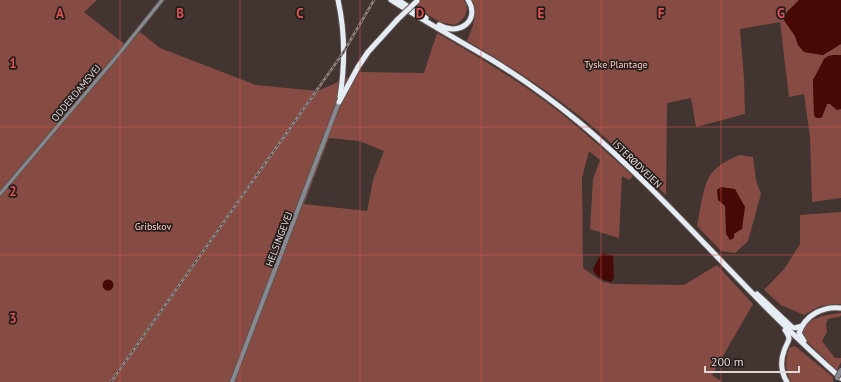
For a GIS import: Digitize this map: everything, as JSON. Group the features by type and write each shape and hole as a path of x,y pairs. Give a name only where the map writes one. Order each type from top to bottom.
{"highway":[{"path":"338,0 341,12 343,37 343,72 339,102"},
{"name":"ISTERØDVEJEN","path":"391,0 506,68 570,115 652,190 775,317 838,379"},
{"path":"398,0 443,28 456,30 468,23 471,17 472,10 468,0"},
{"path":"339,102 358,67 374,44 418,0"},
{"path":"739,280 750,287 792,327 795,328 802,326"},
{"path":"819,359 818,355 801,338 799,333 802,326 810,317 822,310 828,308 841,308"},
{"path":"775,317 788,334 789,340 781,365 787,382"},
{"path":"785,349 791,342 796,342 819,359"}],"street":[{"name":"ODDERDAMSVEJ","path":"0,194 102,74 162,0"},
{"name":"HELSINGEVEJ","path":"232,382 339,102"},
{"path":"838,379 841,370"}],"green space":[{"name":"Gribskov","path":"0,0 97,0 84,12 127,46 140,32 160,48 256,85 318,91 360,72 424,73 437,33 501,71 532,92 562,114 633,176 629,180 622,176 619,238 590,229 593,179 600,160 589,151 582,178 583,268 603,282 613,284 684,285 717,265 753,304 712,375 722,382 0,382","holes":["329,138 359,141 384,151 373,180 367,211 304,204"]},
{"path":"421,0 464,0 467,11 462,20 455,25 440,22 414,7"},
{"name":"Tyske Plantage","path":"471,0 799,0 787,12 784,20 795,36 798,45 804,52 823,55 841,44 841,55 833,55 813,80 814,115 816,118 822,117 827,104 830,104 837,110 841,109 841,198 812,202 810,137 804,94 789,97 780,22 740,29 745,114 696,127 691,98 667,103 666,195 612,143 563,103 532,81 467,41 475,15 475,10"},
{"path":"740,155 753,157 756,180 761,194 748,241 735,253 721,251 697,226 708,179 713,171 720,165"},
{"path":"841,212 841,304 820,306 804,315 781,305 764,290 785,268 800,244 800,215"},
{"path":"841,313 841,316 828,319 826,324 827,332 822,341 835,358 841,358 841,362 837,370 804,339 802,332 807,323 812,320"},
{"path":"795,346 833,377 833,382 791,382 786,361 789,348"}],"shaded area":[{"path":"799,0 841,0 841,44 823,55 804,52 798,45 795,36 784,20 787,12"},
{"path":"833,55 841,55 841,109 837,110 830,104 827,104 822,117 816,118 814,115 813,80 824,59"},
{"path":"721,187 735,189 745,207 742,229 734,234 734,238 730,240 726,234 725,206 718,200 717,190"},
{"path":"602,253 613,256 614,278 611,282 600,278 593,270"},
{"path":"108,279 112,281 114,285 112,289 108,291 104,289 102,285 104,281"}],"railway":[{"path":"111,382 343,53 374,0"}]}
